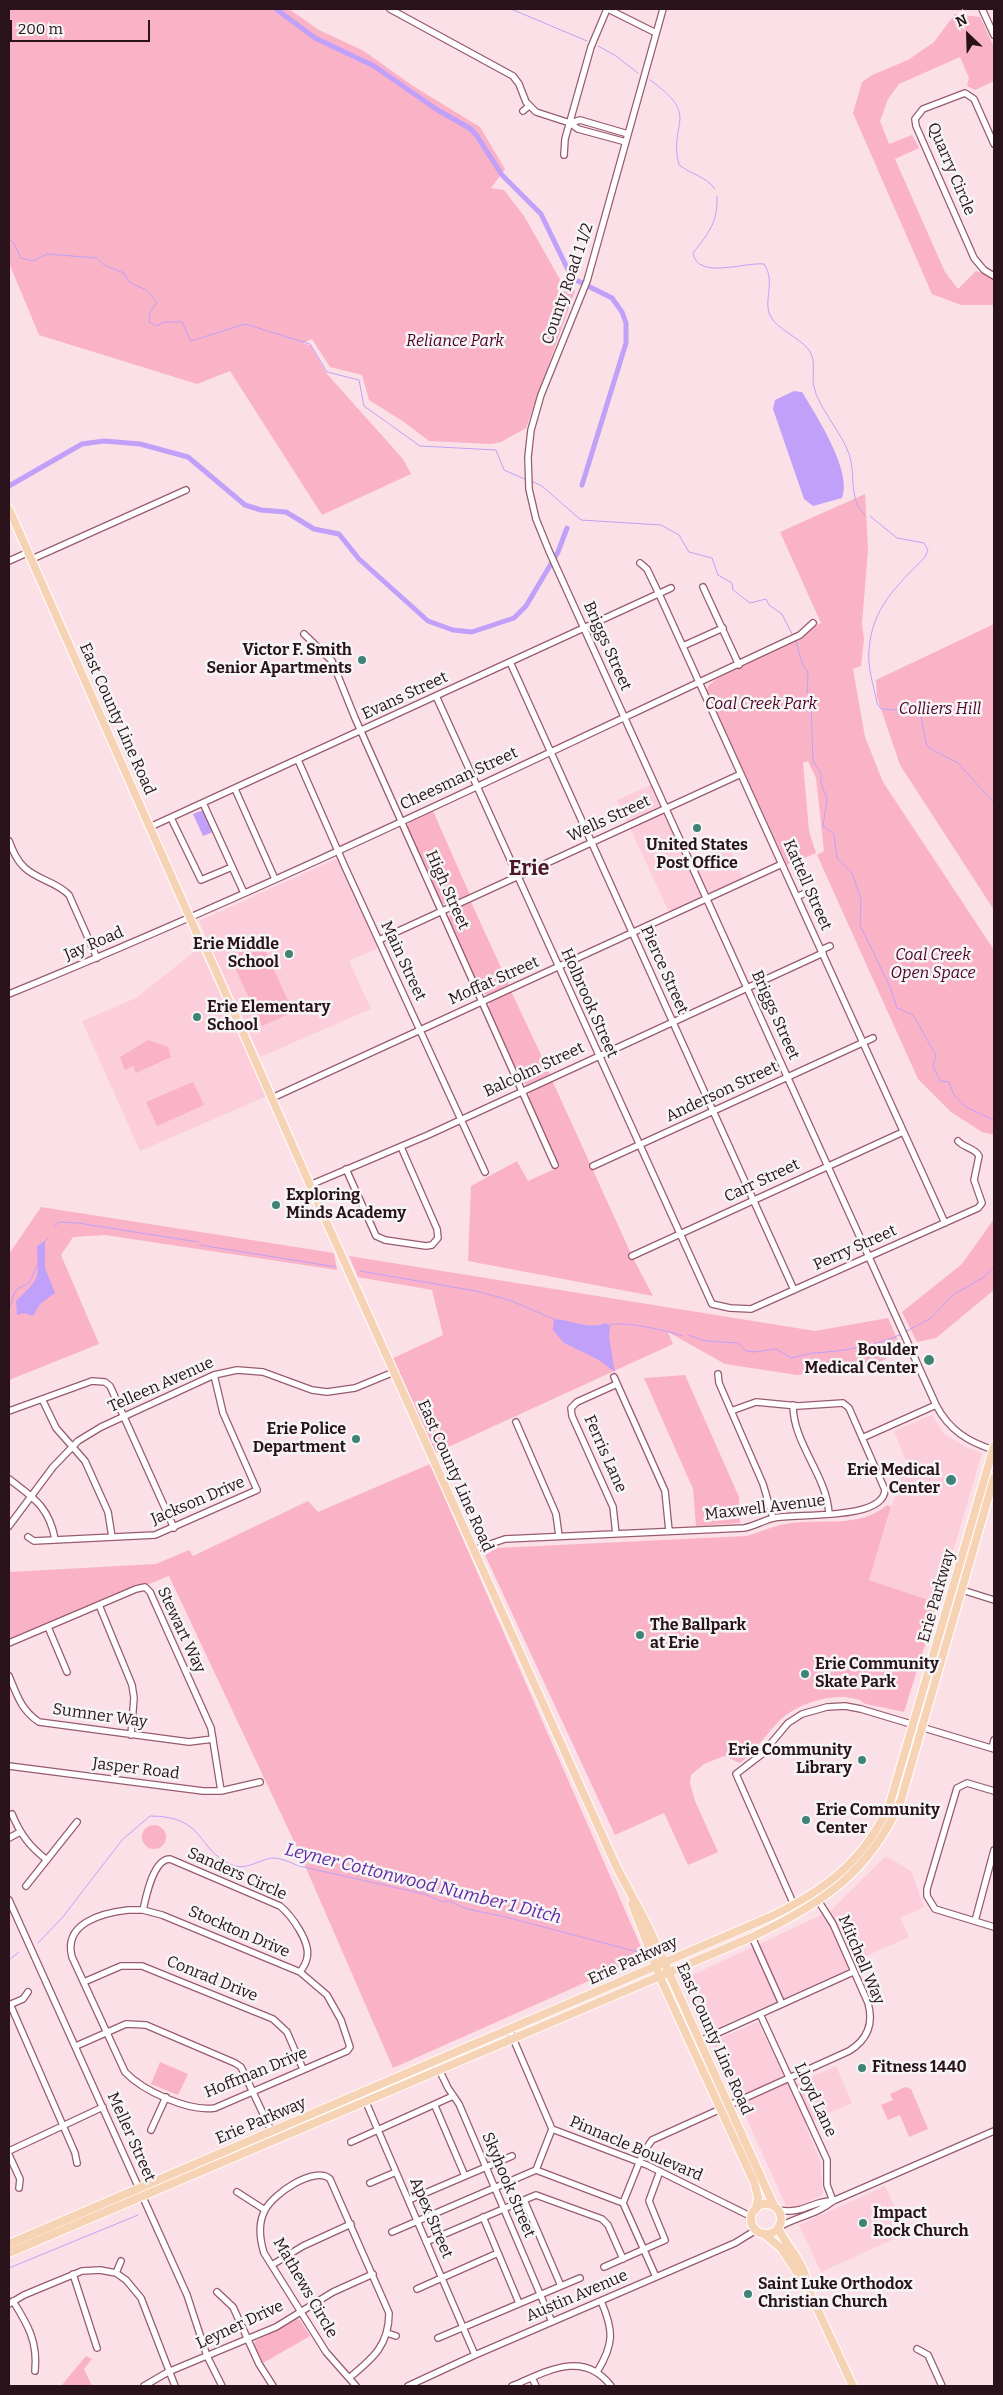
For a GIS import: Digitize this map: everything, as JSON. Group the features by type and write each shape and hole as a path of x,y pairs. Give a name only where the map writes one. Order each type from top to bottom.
{"main road":[{"name":"East County Line Road","path":"9,508 252,1061 262,1076 626,1885 664,1962 776,2208"},
{"name":"Erie Parkway","path":"9,2244 794,1905 814,1894 848,1867 880,1826 895,1790 994,1448"},
{"name":"Erie Parkway","path":"9,2253 752,1937 819,1902 852,1875 871,1854 885,1833 901,1800 994,1478"},
{"name":"East County Line Road","path":"626,1885 660,1976 757,2189 756,2209"},
{"path":"764,2234 773,2233 779,2227 782,2218 776,2208 766,2204 756,2209 752,2217 752,2223 756,2230 781,2248 808,2289 852,2386"},
{"path":"779,2227 800,2260 805,2271 808,2289"}],"street":[{"path":"390,9 513,76 519,84 529,106 538,113 570,123 578,129 626,142"},
{"path":"564,155 570,123 591,46 607,9 656,33"},
{"name":"County Road 1 1/2","path":"556,567 538,525 529,489 528,457 531,430 538,405 587,281 663,9"},
{"path":"982,9 994,35"},
{"name":"Quarry Circle","path":"994,144 974,99 965,93 924,109 915,119 916,126 974,258 984,270 994,276"},
{"path":"523,111 529,106"},
{"path":"570,123 580,120 628,134"},
{"path":"9,561 30,556 186,490"},
{"name":"Kattell Street","path":"640,563 647,569 659,594 945,1223"},
{"name":"Briggs Street","path":"556,567 936,1405 948,1423 964,1438 994,1448"},
{"path":"703,587 739,665"},
{"name":"Evans Street","path":"150,827 671,588"},
{"name":"Cheesman Street","path":"190,917 739,665 800,635 813,623"},
{"path":"683,646 722,628"},
{"name":"High Street","path":"304,634 332,661 361,731 555,1165"},
{"name":"Pierce Street","path":"510,662 794,1290"},
{"name":"Holbrook Street","path":"436,696 709,1300 716,1306 730,1308"},
{"name":"Main Street","path":"298,760 485,1172"},
{"name":"Wells Street","path":"379,940 741,774"},
{"path":"235,789 275,878"},
{"path":"203,803 244,893"},
{"path":"171,818 198,878 204,880 232,868"},
{"path":"9,841 16,857 27,870 62,889 68,895 97,958"},
{"name":"Moffat Street","path":"272,1098 782,864"},
{"path":"797,897 807,892"},
{"name":"Jay Road","path":"9,994 190,917"},
{"name":"Balcolm Street","path":"310,1185 461,1120 747,987 830,946"},
{"name":"Anderson Street","path":"592,1166 874,1038"},
{"name":"Carr Street","path":"632,1256 904,1132"},
{"name":"Perry Street","path":"730,1308 749,1310 978,1208 982,1203 974,1180 979,1156 976,1151 962,1145 958,1141"},
{"path":"346,1169 376,1236 385,1240 426,1246 432,1245 438,1238 437,1229 401,1147"},
{"name":"Telleen Avenue","path":"9,1526 72,1446 91,1432 214,1375 237,1370 263,1372 312,1390 327,1392 355,1388 394,1372"},
{"path":"718,1374 719,1384 763,1484 773,1518"},
{"name":"Jackson Drive","path":"28,1536 34,1541 112,1536 147,1537 174,1528 257,1490 223,1413 214,1375"},
{"path":"614,1377 665,1491 669,1531"},
{"path":"9,1411 101,1380 110,1386 174,1528"},
{"name":"Ferris Lane","path":"616,1534 613,1507 572,1416 571,1408 577,1402 617,1384"},
{"path":"42,1399 50,1419 85,1461 112,1526 112,1536"},
{"path":"731,1411 756,1402 793,1405 843,1403 849,1408 862,1438 936,1405"},
{"path":"793,1405 795,1423 828,1498 829,1514"},
{"path":"516,1422 556,1514 558,1536"},
{"name":"Maxwell Avenue","path":"474,1550 505,1539 744,1528 773,1518 857,1511 881,1501 885,1490 862,1438"},
{"path":"9,1479 31,1496 46,1513 55,1540"},
{"name":"Stewart Way","path":"9,1643 136,1589 145,1587 150,1592 211,1728 213,1739"},
{"path":"962,1590 994,1600"},
{"path":"99,1605 132,1685 134,1704 131,1735"},
{"path":"48,1627 67,1672"},
{"name":"Sumner Way","path":"9,1676 12,1692 28,1714 38,1722 189,1742 213,1739"},
{"path":"794,1905 736,1774 762,1754 788,1723 802,1714 818,1709 851,1707 993,1748 994,1740"},
{"path":"213,1739 221,1791"},
{"name":"Jasper Road","path":"9,1766 184,1790 221,1791 260,1782"},
{"path":"994,1791 967,1783 956,1788 927,1889 927,1896 934,1908 994,1927"},
{"path":"12,1814 28,1844 47,1860"},
{"path":"26,1886 78,1822"},
{"path":"9,1838 20,1832"},
{"path":"974,1921 992,1870 994,1850"},
{"name":"Sanders Circle","path":"143,1910 146,1893 158,1865 163,1860 170,1859 280,1906 287,1912 297,1925 306,1947 307,1958 300,1972"},
{"name":"Mitchell Way","path":"623,2204 645,2148 657,2138 856,2047 867,2034 870,2010 833,1924 814,1894"},
{"name":"Meller Street","path":"9,1900 187,2295 207,2356 222,2386"},
{"name":"Stockton Drive","path":"79,1928 89,1920 112,1912 143,1910 162,1915 300,1972 322,1990 334,2006 350,2042 350,2047"},
{"name":"Hoffman Drive","path":"79,1928 73,1934 71,1948 84,1982 125,2072 140,2085 166,2097 194,2108 215,2108 303,2070 350,2047"},
{"path":"752,1937 782,2004"},
{"name":"Conrad Drive","path":"84,1982 120,1966 142,1966 273,2019 287,2032 303,2070"},
{"path":"700,2041 854,1972"},
{"path":"28,1992 23,1998 10,2005 75,2153 77,2163"},
{"name":"Lloyd Lane","path":"760,2014 827,2160 828,2185 833,2201"},
{"path":"76,2046 126,2024 146,2026 235,2063 246,2074 275,2140"},
{"name":"Pinnacle Boulevard","path":"509,2029 552,2129 660,2171 752,2217"},
{"name":"Skyhook Street","path":"435,2061 485,2167 552,2322"},
{"name":"Apex Street","path":"362,2092 475,2355"},
{"path":"351,2142 453,2096"},
{"path":"151,2130 166,2097"},
{"path":"434,2106 465,2176"},
{"path":"9,2151 103,2107"},
{"path":"536,2170 552,2129"},
{"path":"779,2227 792,2219 828,2206 833,2201 994,2130"},
{"path":"9,2155 20,2179 19,2188"},
{"path":"409,2200 512,2156"},
{"path":"392,2232 536,2170 623,2204 656,2277"},
{"path":"604,2267 665,2240 649,2201 660,2171"},
{"path":"370,2183 396,2172"},
{"path":"238,2192 265,2210 287,2188 318,2174 325,2174 330,2179 387,2304 389,2313 387,2333 375,2354 349,2378"},
{"path":"426,2242 536,2195 602,2219 608,2225 623,2259"},
{"path":"524,2200 561,2286"},
{"path":"776,2208 790,2213 826,2201 833,2201"},
{"name":"Mathews Circle","path":"265,2210 261,2243 272,2265 326,2352 356,2386"},
{"path":"483,2218 519,2303"},
{"path":"272,2265 303,2246 351,2224"},
{"name":"Austin Avenue","path":"408,2386 475,2355 735,2244 756,2230"},
{"path":"417,2289 498,2253"},
{"path":"116,2273 121,2261"},
{"path":"35,2371 35,2348 32,2332 11,2303 73,2274 91,2270 116,2273 126,2280 141,2298 174,2386"},
{"path":"73,2274 97,2348"},
{"name":"Leyner Drive","path":"144,2386 168,2372 248,2340 333,2292 373,2274"},
{"path":"438,2338 580,2278"},
{"path":"217,2292 233,2307 248,2340 273,2386"},
{"path":"598,2372 609,2352 612,2339 610,2323 601,2301"},
{"path":"387,2333 396,2336"},
{"path":"917,2349 928,2355 942,2386"},
{"path":"512,2386 550,2370 570,2366 598,2372 611,2386"},
{"path":"532,2378 536,2386"}],"shaded area":[{"path":"794,391 802,392 838,459 844,487 842,498 813,506 804,499 773,409 775,400"},
{"path":"651,785 687,863 728,845 743,878 669,912 617,800"},
{"path":"203,810 213,832 203,836 193,814"},
{"name":"Erie Middle School","path":"338,858 378,948 349,961 371,1009 260,1057 199,921"},
{"path":"199,948 267,1096 140,1151 82,1021 136,998"},
{"path":"45,1241 45,1268 55,1293 40,1304 33,1316 24,1313 17,1315 16,1301 36,1278 38,1266 37,1246"},
{"path":"554,1319 586,1325 606,1323 610,1326 609,1337 615,1372 599,1360 564,1343 553,1330"},
{"path":"932,1415 944,1434 968,1448 982,1453 938,1603 869,1580 906,1461 894,1431"},
{"path":"886,1856 911,1871 924,1907 900,1918 909,1937 855,1961 845,1971 710,2031 686,1978 830,1911"},
{"path":"758,2022 789,2087 836,2066 852,2103 805,2124 820,2161 823,2195 788,2210 712,2042"},
{"path":"885,2186 907,2233 821,2272 799,2225"}],"green space":[{"name":"Reliance Park","path":"9,9 289,9 319,30 364,51 413,86 480,127 505,169 491,188 504,190 524,216 562,283 575,291 526,428 501,442 491,444 429,441 404,422 369,400 362,375 330,367 312,339 303,343 311,346 327,374 403,459 411,474 322,515 230,371 197,384 39,335 9,263"},
{"path":"955,14 980,17 994,47 994,81 975,90 967,86 969,78 960,57 899,84 888,99 880,121 889,144 912,135 919,148 895,159 945,272 958,289 976,271 994,277 994,305 961,305 932,294 853,113 862,82 872,75 908,60 934,42"},
{"name":"Coal Creek Open Space","path":"865,494 868,550 862,624 864,639 861,666 853,669 865,737 883,782 994,950 994,1135 982,1132 951,1112 918,1079 817,855 824,851 816,778 808,761 803,763 809,831 816,853 787,865 707,691 708,686 718,678 803,638 800,632 821,623 780,532"},
{"name":"Colliers Hill","path":"994,624 994,910 900,765 877,697 876,680"},
{"path":"433,811 470,895 447,905 441,903 407,827 409,822"},
{"path":"471,902 509,985 488,995 481,992 448,918 451,912"},
{"path":"262,943 293,1012 262,1026 230,957"},
{"path":"511,991 550,1074 527,1085 521,1081 488,1007 491,1000"},
{"path":"148,1040 168,1047 171,1057 136,1073 133,1066 125,1070 120,1057"},
{"path":"552,1080 632,1256 653,1296 468,1261 471,1186 517,1161 528,1181 559,1167 528,1098 530,1090"},
{"path":"193,1082 204,1105 157,1126 146,1102"},
{"path":"41,1207 334,1253 337,1270 105,1235 73,1237 61,1255 99,1344 9,1380 9,1254"},
{"path":"994,1219 994,1290 936,1338 917,1342 902,1312 962,1264"},
{"path":"349,1256 815,1331 888,1318 902,1350 878,1363 797,1375 725,1364 668,1332 673,1344 433,1454 389,1360 443,1335 432,1290 358,1277"},
{"path":"685,1375 739,1497 740,1523 696,1526 693,1489 644,1378"},
{"path":"430,1464 645,1956 393,2068 299,1852 169,1576 9,1639 9,1572 156,1564 189,1550 193,1556 308,1501 318,1512"},
{"path":"887,1505 891,1507 869,1580 938,1603 904,1712 866,1704 857,1699 847,1697 826,1698 805,1704 787,1714 740,1763 724,1756 704,1764 691,1775 690,1783 695,1801 718,1852 688,1865 664,1813 615,1835 485,1555 497,1548 746,1536 791,1523 854,1520 877,1512"},
{"path":"154,1825 159,1826 165,1832 165,1842 159,1848 154,1849 149,1848 143,1842 142,1837 143,1832 149,1826"},
{"path":"160,2062 188,2074 178,2095 151,2084"},
{"path":"905,2087 911,2089 928,2129 909,2137 900,2115 888,2120 881,2105 893,2100 890,2094"},
{"path":"296,2319 300,2320 310,2336 263,2363 254,2345 255,2341"},
{"path":"86,2356 92,2359 84,2369 92,2386 61,2386"}],"waterway":[{"path":"276,9 315,38 374,66 436,109 471,129 502,175 541,214 572,278 612,298 622,312 626,323 626,343 582,485"},
{"path":"511,9 587,41"},
{"path":"598,46 616,56 638,73"},
{"path":"650,80 666,92 675,103 679,112 680,120 677,138 679,165 708,181 715,189"},
{"path":"717,196 714,220 708,233 693,253 696,261 703,266 712,268 764,264 769,277 768,309 770,315 777,325 805,345 811,354 816,395 846,446 851,462 856,502 865,515"},
{"path":"9,239 14,243 21,258 33,261 47,254 97,258 104,265 124,273 129,282 146,290 157,302 150,312 149,322 157,326 164,322 182,322 191,341 245,324 310,344 327,372 359,380 364,406 420,446 496,450 504,470 527,480"},
{"path":"9,486 82,444 104,441 140,444 188,457 245,505 261,510 286,512 314,529 339,534 359,559 428,621 453,630 472,632 514,618 526,606 558,552 567,528"},
{"path":"531,481 542,486 581,520 661,525 679,535 689,552 712,558 718,575 732,583 733,590 750,603 766,599 769,605 782,614 793,636"},
{"path":"870,516 897,538 924,543 928,550 925,557 888,598 875,621 871,635 869,656 877,703 881,709 913,711 921,717 926,743 929,748 958,763 994,803"},
{"path":"795,639 803,665 808,672 807,691 811,701 813,761 821,773 821,783 827,799 823,826 834,834 837,858 852,873 861,899 860,925 890,987 897,1008 913,1015 936,1055 933,1066 940,1081 949,1082 954,1095 966,1107 994,1120"},
{"path":"54,1227 59,1222 78,1223 198,1242"},
{"path":"45,1241 48,1238"},
{"path":"200,1245 336,1267"},
{"path":"9,1310 17,1289 29,1283 38,1264"},
{"path":"905,1332 931,1318 953,1295 984,1277 994,1267"},
{"path":"360,1271 476,1291 509,1300 554,1319"},
{"path":"609,1325 635,1325 683,1336"},
{"path":"688,1335 706,1341 738,1343 746,1351 754,1352 776,1349 791,1358 811,1353 858,1348 902,1334"},
{"name":"Leyner Cottonwood Number 1 Ditch","path":"38,1943 62,1918 122,1840 150,1816 168,1817 181,1822 191,1828 220,1859 232,1865 242,1867 268,1859 280,1859 299,1866 424,1894 443,1902 449,1901 467,1909 506,1917 638,1952"},
{"name":"Leyner Cottonwood Number 1 Ditch","path":"9,1960 19,1952"},
{"path":"9,2268 138,2215"}],"place":[{"name":"Victor F. Smith Senior Apartments","path":"362,660"},
{"name":"United States Post Office","path":"697,828"},
{"name":"Erie Middle School","path":"289,954"},
{"name":"Erie Elementary School","path":"197,1017"},
{"name":"Exploring Minds Academy","path":"276,1205"},
{"name":"Boulder Medical Center","path":"929,1360"},
{"name":"Erie Police Department","path":"356,1439"},
{"name":"Erie Medical Center","path":"951,1480"},
{"name":"The Ballpark at Erie","path":"640,1635"},
{"name":"Erie Community Skate Park","path":"805,1674"},
{"name":"Erie Community Library","path":"862,1760"},
{"name":"Erie Community Center","path":"806,1820"},
{"name":"Fitness 1440","path":"862,2068"},
{"name":"Impact Rock Church","path":"863,2223"},
{"name":"Saint Luke Orthodox Christian Church","path":"748,2294"}],"district":[{"name":"Erie","path":"529,869"}],"park label":[{"name":"Coal Creek Park","path":"761,705"}]}
